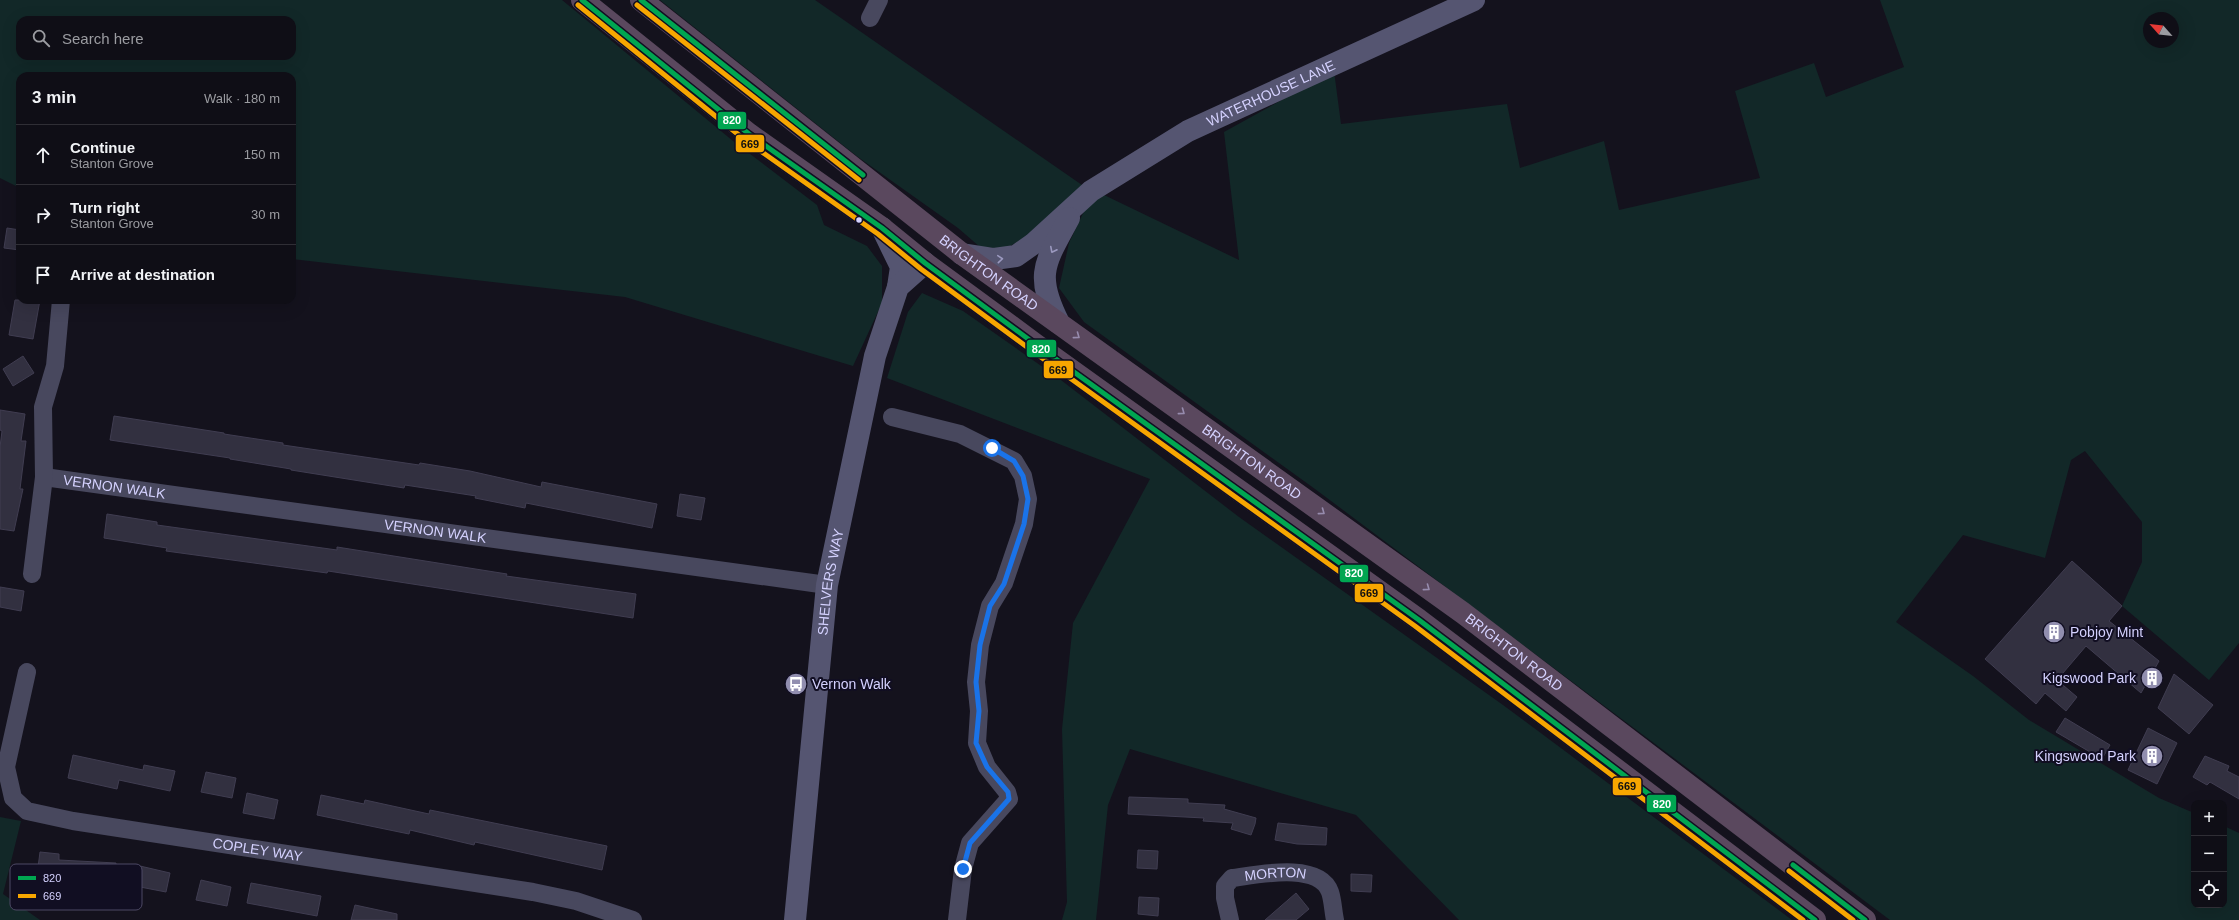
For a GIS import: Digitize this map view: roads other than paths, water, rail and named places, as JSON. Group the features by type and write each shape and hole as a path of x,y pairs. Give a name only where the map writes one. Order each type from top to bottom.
{"highway":[{"path":"582,0 748,134 882,228 925,263 1419,620 1815,920"},
{"name":"BRIGHTON ROAD","path":"641,0 962,254 1462,613 1864,920"},
{"path":"889,195 924,243 925,263"}],"street":[{"path":"870,18 879,0"},
{"name":"WATERHOUSE LANE","path":"962,254 994,259 1016,256 1033,244 1077,202 1091,191 1188,131 1474,0"},
{"name":"WATERHOUSE LANE","path":"1059,324 1046,294 1044,271 1046,261 1077,202"},
{"path":"882,228 901,267 898,287"},
{"name":"SHELVERS WAY","path":"795,920 827,585 875,356 898,287 925,263"},
{"name":"VERNON WALK","path":"32,574 44,477 43,407 55,366 61,304"},
{"path":"892,417 960,434 1014,461 1023,476 1028,499 1024,524 1004,584 990,606 980,645 976,682 979,711 976,743 987,767 1008,792 1009,799 970,843 963,869 957,920"},
{"name":"VERNON WALK","path":"44,477 827,585"},
{"name":"COPLEY WAY","path":"27,672 6,767 13,798 27,811 73,821 533,892 576,901 633,920"},
{"name":"MORTON","path":"1230,920 1225,898 1225,886 1232,878 1286,871 1315,876 1325,884 1330,892 1335,920"}],"place":[{"name":"Pobjoy Mint","path":"2054,632"},
{"name":"Kigswood Park","path":"2152,678"},
{"name":"Vernon Walk","path":"796,684"},
{"name":"Kingswood Park","path":"2152,756"}]}
